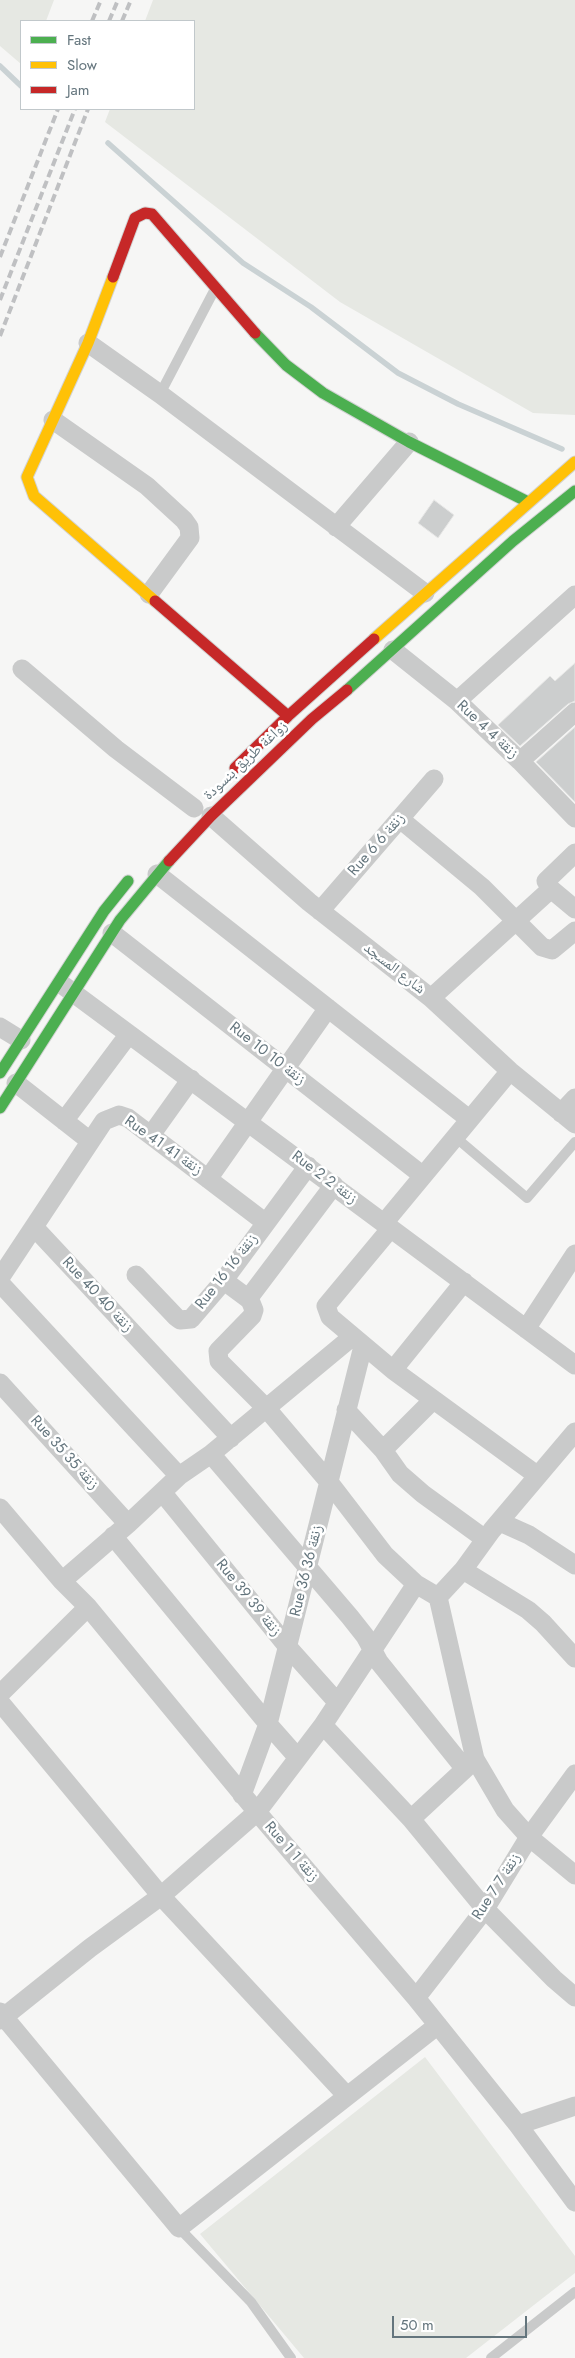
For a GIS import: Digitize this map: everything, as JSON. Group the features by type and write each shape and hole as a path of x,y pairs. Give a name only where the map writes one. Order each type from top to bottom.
{"main road":[{"path":"288,716 34,496 29,487 27,477 88,343 135,218 145,213 152,214 259,338 286,365 323,392 409,442 528,502"},
{"name":"زواغة طريق بنسودة","path":"228,775 288,716 575,462"},
{"name":"زواغة طريق بنسودة","path":"0,1108 21,1040 112,934 156,874 198,811 312,719 393,650 513,541 575,491"},
{"name":"زواغة طريق بنسودة","path":"8,1078 33,1058 104,912 136,872"}],"street":[{"path":"88,343 160,394 425,593"},
{"path":"53,420 147,486 184,520 189,528 190,538 149,594"},
{"path":"336,527 409,442"},
{"path":"457,701 575,595"},
{"name":"Rue 4 زنقة 4","path":"393,650 457,701 573,813"},
{"name":"شارع المسجد","path":"22,669 116,749 198,811 320,911 431,998 510,1071 568,1119"},
{"path":"520,761 575,712"},
{"name":"Rue 6 زنقة 6","path":"320,911 434,779"},
{"path":"400,819 482,887 548,950 557,948 575,931"},
{"path":"574,906 551,890 546,881 575,853"},
{"path":"156,874 468,1119"},
{"path":"431,998 551,890"},
{"name":"Rue 10 زنقة 10","path":"112,934 422,1175"},
{"name":"Rue 2 زنقة 2","path":"66,987 575,1365"},
{"path":"208,1179 328,1008"},
{"path":"0,1027 21,1040"},
{"path":"64,1121 129,1034"},
{"path":"510,1071 422,1175 388,1226 326,1306 330,1317 358,1342 393,1370 538,1476"},
{"path":"0,1278 90,1141 8,1078"},
{"path":"151,1135 190,1079"},
{"path":"568,1119 575,1098"},
{"name":"Rue 41 زنقة 41","path":"90,1141 104,1121 119,1115 128,1118 266,1223"},
{"name":"Rue 16 زنقة 16","path":"136,1275 176,1317 185,1321 191,1319 223,1280 308,1166"},
{"path":"248,1299 334,1186"},
{"name":"Rue 40 زنقة 40","path":"34,1227 231,1438"},
{"path":"526,1329 575,1254"},
{"path":"223,1280 248,1299 254,1310 252,1316 218,1351 217,1357 267,1409 329,1482 385,1555 416,1584 438,1597 470,1764"},
{"path":"393,1370 464,1282"},
{"path":"0,1283 179,1476"},
{"path":"62,1581 128,1524 179,1476 212,1454 267,1409 358,1342"},
{"name":"Rue 36 زنقة 36","path":"242,1794 268,1724 309,1566 346,1410 358,1342"},
{"name":"Rue 35 زنقة 35","path":"0,1383 128,1524"},
{"path":"383,1450 434,1400"},
{"path":"346,1410 383,1450 400,1474 423,1494 485,1539"},
{"path":"438,1597 463,1570 485,1539 575,1432"},
{"path":"212,1454 309,1566 350,1617 379,1662 470,1764 505,1810 529,1837 575,1875"},
{"name":"Rue 39 زنقة 39","path":"162,1492 287,1646 337,1702"},
{"name":"Rue 1 زنقة 1","path":"0,1508 62,1581 88,1607 257,1812 416,1998 518,2125 569,2179 575,2202"},
{"path":"500,1522 529,1536 575,1565"},
{"path":"113,1536 298,1758"},
{"path":"463,1570 528,1610 553,1633 575,1658"},
{"path":"416,1584 323,1725 257,1812 161,1896 1,2016 178,2228 438,2025"},
{"path":"0,1694 88,1607"},
{"path":"0,1702 161,1896 347,2096"},
{"path":"323,1725 411,1819 485,1909 554,1979 575,1997"},
{"path":"411,1819 470,1764"},
{"name":"Rue 7 زنقة 7","path":"416,1998 485,1909 529,1837 575,1774"},
{"path":"518,2125 575,2106"}],"lane":[{"path":"160,394 216,286"},
{"path":"454,1136 528,1198 575,1142"},
{"path":"178,2228 252,2302 291,2358"},
{"path":"491,2358 575,2292"}],"shaded area":[{"path":"0,0 54,0 46,20 20,20 20,63 0,46"},
{"path":"153,0 575,0 575,415 533,413 340,302 105,122 110,110 195,110 195,20 145,20"},
{"path":"425,2057 575,2256 575,2273 466,2358 304,2358 200,2234"}],"building":[{"path":"434,500 454,515 438,538 418,523"},
{"path":"575,663 575,701 568,704 520,746 498,725 550,676 555,681"},
{"path":"575,727 575,802 536,762"}],"waterway":[{"path":"0,66 20,85"},
{"path":"108,143 243,263 311,307 398,373 458,404 562,449"}],"railway":[{"path":"92,20 101,0"},
{"path":"109,20 118,0"},
{"path":"122,20 131,0"},
{"path":"0,257 58,110"},
{"path":"0,300 75,110"},
{"path":"0,336 88,110"}],"traffic: fast":[{"path":"255,333 286,365 323,393 409,442 528,502"},
{"path":"347,690 513,541 575,491"},
{"path":"0,1108 120,920 169,861"},
{"path":"0,1073 104,911 128,881"}],"traffic: slow":[{"path":"113,277 88,343 27,477 34,496 155,601"},
{"path":"374,639 575,462"}],"traffic: jam":[{"path":"113,277 135,218 145,213 152,214 255,333"},
{"path":"155,601 288,716"},
{"path":"235,768 288,716 374,639"},
{"path":"169,861 211,816 312,719 347,690"}]}
